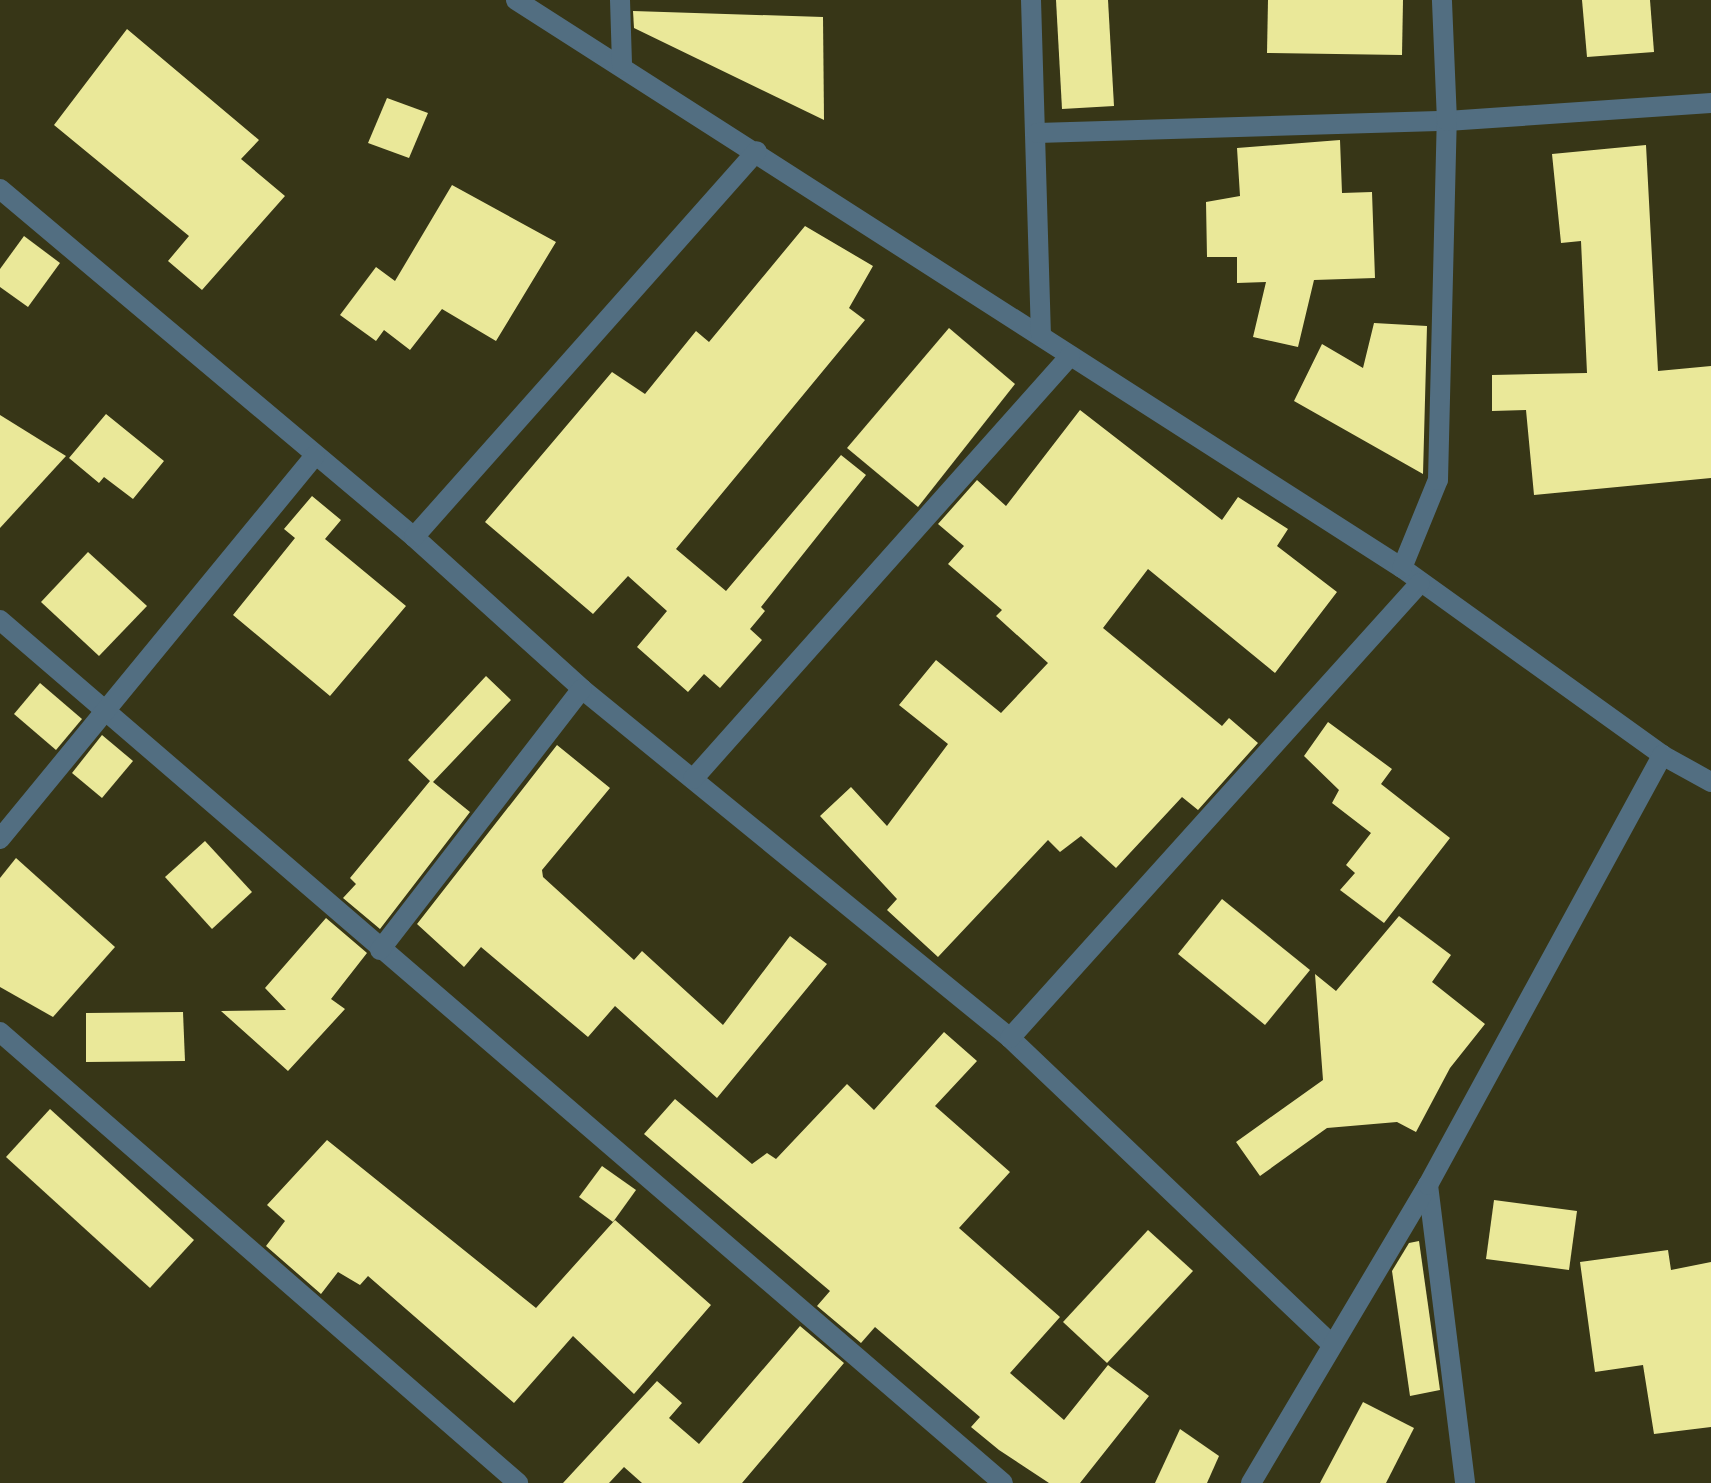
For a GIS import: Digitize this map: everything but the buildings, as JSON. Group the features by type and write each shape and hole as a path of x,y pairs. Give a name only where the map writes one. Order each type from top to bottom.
{"street":[{"path":"516,0 757,151 1402,568 1662,755 1711,782"},
{"path":"620,0 622,65"},
{"path":"1031,0 1041,334"},
{"path":"1402,568 1438,480 1447,121 1442,0"},
{"path":"1037,133 1447,121 1711,103"},
{"path":"414,537 757,151"},
{"path":"0,189 414,537 582,689 1010,1038 1330,1343"},
{"path":"693,779 1070,356"},
{"path":"0,839 109,713 315,456"},
{"path":"1010,1038 1420,583"},
{"path":"0,620 1003,1483"},
{"path":"380,950 582,689"},
{"path":"1251,1483 1330,1343 1428,1185 1662,755"},
{"path":"0,1032 518,1483"},
{"path":"1428,1185 1465,1483"}]}
